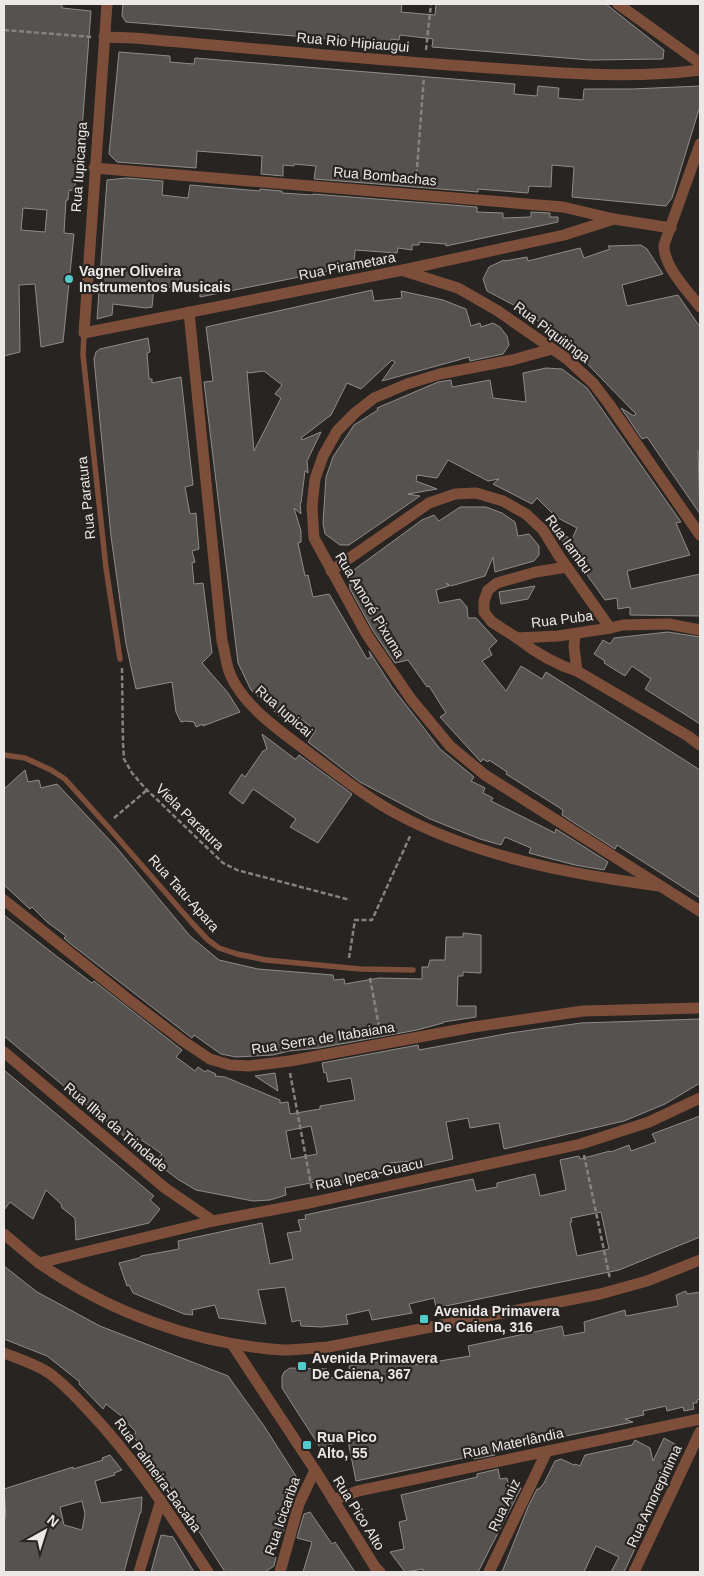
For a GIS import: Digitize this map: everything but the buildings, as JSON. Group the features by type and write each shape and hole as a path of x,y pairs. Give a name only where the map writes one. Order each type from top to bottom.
{"street":[{"name":"Rua Iupicanga","path":"84,332 107,4"},
{"path":"618,4 700,63"},
{"name":"Rua Rio Hipiaugui","path":"104,37 425,64 570,74 631,75 700,70"},
{"path":"700,144 664,245 664,253 668,263 700,307"},
{"name":"Rua Bombachas","path":"94,168 564,207 614,219 670,228"},
{"name":"Rua Pirametara","path":"84,332 403,270 564,235 614,219"},
{"name":"Rua Piquitinga","path":"403,270 458,288 498,311 567,359 593,383 609,404 700,536"},
{"name":"Rua Iupicai","path":"189,312 222,641 230,674 242,695 276,727 340,776 391,811 416,824 471,846 500,855 603,878 663,887"},
{"name":"Rua Amoré Pixuma","path":"552,349 512,360 440,374 407,384 374,398 356,412 337,431 323,456 315,479 312,506 314,538 367,635 411,699 450,746 485,774 700,911"},
{"name":"Rua Iambu","path":"331,570 429,503 455,494 476,493 503,501 526,514 544,530 610,628"},
{"name":"Rua Puba","path":"568,567 536,572 496,583 488,590 484,601 484,612 492,622 517,638 546,638 610,628"},
{"path":"610,628 623,625 670,624 700,630"},
{"path":"574,634 574,654 577,671"},
{"path":"517,638 540,656 558,665 577,671 688,736 700,745"},
{"name":"Rua Serra de Itabaiana","path":"4,900 183,1041 210,1058 230,1065 249,1066 288,1061 473,1027 583,1011 700,1008"},
{"name":"Rua Ilha da Trindade","path":"4,1052 164,1188 212,1221"},
{"name":"Rua Ipeca-Guacu","path":"38,1263 212,1221 314,1202 581,1144 649,1122 700,1098"},
{"path":"4,1234 38,1263 126,1312 165,1327 202,1338 232,1344 284,1350 328,1347 600,1294 647,1281 700,1260"},
{"name":"Rua Pico Alto","path":"232,1344 380,1572"},
{"name":"Rua Palmeira-Bacaba","path":"4,1353 49,1373 75,1396 108,1431 161,1500 208,1572"},
{"name":"Rua Materlândia","path":"333,1500 358,1491 700,1419"},
{"name":"Rua Amorepinima","path":"634,1572 700,1432"},
{"name":"Rua Aniz","path":"489,1572 547,1451"},
{"name":"Rua Icicariba","path":"280,1572 299,1504 315,1470"},
{"path":"139,1572 161,1500"}],"lane":[{"name":"Rua Paratura","path":"84,332 83,355 106,568 120,659"},
{"name":"Rua Tatu-Apara","path":"4,755 25,758 51,770 65,780 193,924 208,940 219,948 266,960 347,968 413,970"}],"path":[{"path":"416,194 431,4"},
{"path":"4,30 104,37"},
{"name":"Viela Paratura","path":"120,659 123,674 124,759 132,773 147,790 224,863 266,879 350,900"},
{"path":"106,825 147,790"},
{"path":"347,968 355,920 372,920 416,824"},
{"path":"369,969 382,1044"},
{"path":"288,1061 314,1202"},
{"path":"581,1144 612,1290"}],"place":[{"name":"Vagner Oliveira Instrumentos Musicais","path":"69,279"},
{"name":"Avenida Primavera De Caiena, 316","path":"424,1319"},
{"name":"Avenida Primavera De Caiena, 367","path":"302,1366"},
{"name":"Rua Pico Alto, 55","path":"307,1445"}]}
